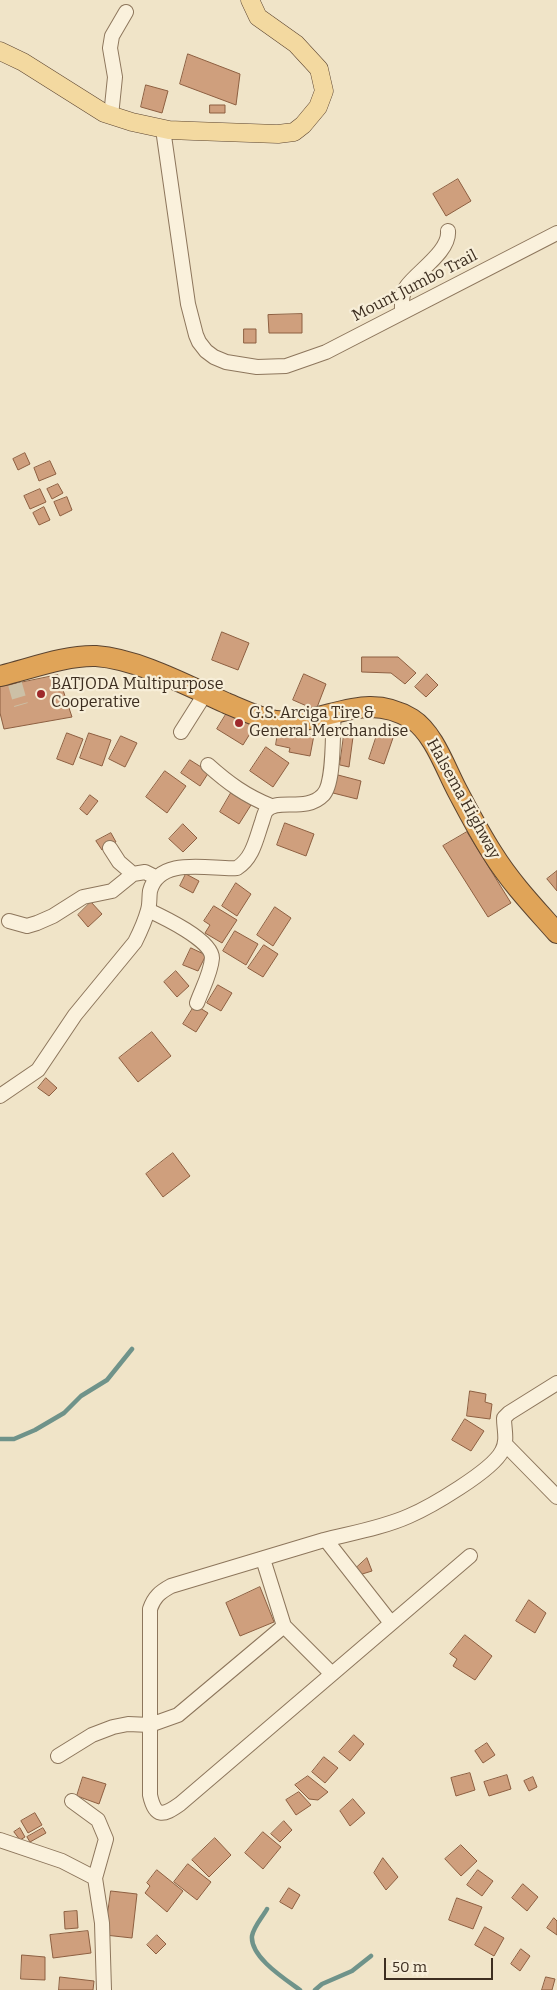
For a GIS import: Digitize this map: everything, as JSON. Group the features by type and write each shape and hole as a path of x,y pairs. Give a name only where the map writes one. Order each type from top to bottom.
{"highway":[{"name":"Halsema Highway","path":"9,677 74,658 100,657 138,665 254,715 276,721 289,721 364,706 376,707 412,720 425,732 494,856 512,883 557,933"}],"main road":[{"path":"0,51 23,62 104,113 132,122 163,129 194,132 286,134 294,132 303,125 318,107 324,91 319,69 296,44 258,17 250,0"}],"street":[{"path":"111,116 115,77 110,48 112,36 126,12"},
{"name":"Mount Jumbo Trail","path":"163,129 188,304 196,335 199,342 214,357 226,362 257,367 286,366 326,352 557,233"},
{"path":"402,312 402,297 407,286 418,277 447,242 448,231"},
{"path":"182,732 205,694"},
{"path":"208,765 232,786 254,799 271,806 310,804 323,795 327,788 331,770 334,712"},
{"path":"0,1096 38,1070 75,1015 134,942 141,932 148,910 153,882 166,872 184,867 208,865 237,868 248,859 254,847 265,811 271,806"},
{"path":"110,848 119,862 133,874"},
{"path":"9,921 27,926 37,923 53,916 83,897 112,891 133,874 145,872 157,878"},
{"path":"148,910 170,921 207,945 211,952 210,969 197,1003"},
{"path":"470,1556 180,1804 165,1813 156,1811 152,1806 150,1795 150,1609 153,1600 160,1592 171,1586 326,1540 396,1522 425,1509 463,1485 495,1461 505,1444 504,1418 508,1413 557,1383"},
{"path":"505,1444 557,1497"},
{"path":"326,1540 391,1623"},
{"path":"263,1559 284,1626 332,1674"},
{"path":"58,1756 92,1735 114,1727 128,1724 150,1726 178,1714 284,1626"},
{"path":"72,1801 98,1820 106,1840 95,1878 102,1923 104,1990"},
{"path":"0,1840 62,1861 95,1878"}],"building":[{"path":"188,54 240,74 236,105 180,84"},
{"path":"146,85 168,91 162,113 141,107"},
{"path":"210,105 225,105 225,113 210,113"},
{"path":"458,179 471,201 446,216 433,194"},
{"path":"302,314 302,333 269,333 268,315"},
{"path":"244,329 256,329 256,343 244,343"},
{"path":"25,453 30,464 18,470 13,459"},
{"path":"50,461 56,474 39,481 34,468"},
{"path":"58,484 63,493 52,499 47,489"},
{"path":"40,489 46,502 30,509 24,496"},
{"path":"67,497 72,510 60,516 54,502"},
{"path":"44,507 50,520 39,525 33,513"},
{"path":"222,632 249,643 238,670 212,660"},
{"path":"362,657 398,657 416,673 405,684 391,673 362,672"},
{"path":"304,674 326,684 316,710 293,700"},
{"path":"427,674 438,685 426,697 415,687"},
{"path":"58,675 72,717 4,729 0,713 0,687"},
{"path":"230,708 256,724 243,745 217,729"},
{"path":"379,729 394,735 384,764 369,759"},
{"path":"278,732 301,736 302,733 314,735 310,756 289,752 290,748 276,745"},
{"path":"67,733 83,739 73,765 57,759"},
{"path":"89,733 111,740 102,766 80,758"},
{"path":"344,735 353,737 349,767 340,765"},
{"path":"121,736 137,743 125,767 109,759"},
{"path":"266,747 289,763 273,787 250,771"},
{"path":"190,760 209,772 200,786 181,773"},
{"path":"165,771 186,786 167,813 146,797"},
{"path":"338,775 361,781 357,799 333,793"},
{"path":"231,793 251,805 239,824 220,812"},
{"path":"90,795 98,801 87,815 80,809"},
{"path":"285,823 314,834 306,856 277,845"},
{"path":"183,824 197,838 183,852 169,839"},
{"path":"467,832 511,903 488,917 443,846"},
{"path":"111,833 116,842 102,850 96,841"},
{"path":"557,871 557,891 547,879"},
{"path":"186,874 199,881 193,893 180,886"},
{"path":"236,883 251,894 237,916 222,906"},
{"path":"91,902 102,914 88,927 78,915"},
{"path":"214,906 237,920 222,943 205,933 210,925 204,921"},
{"path":"275,907 291,918 273,946 257,935"},
{"path":"235,931 258,944 246,965 223,951"},
{"path":"264,945 278,954 263,977 248,968"},
{"path":"191,948 206,955 198,971 183,965"},
{"path":"176,971 189,986 177,997 164,982"},
{"path":"218,985 232,993 221,1011 207,1003"},
{"path":"195,1005 208,1013 196,1032 183,1024"},
{"path":"152,1032 171,1056 138,1082 119,1058"},
{"path":"46,1078 57,1088 49,1096 38,1088"},
{"path":"173,1153 190,1176 163,1197 146,1174"},
{"path":"470,1391 486,1394 485,1402 492,1404 490,1419 467,1416"},
{"path":"465,1419 484,1431 471,1451 452,1440"},
{"path":"367,1558 372,1571 359,1575 355,1569"},
{"path":"260,1587 274,1622 240,1636 226,1603"},
{"path":"529,1600 546,1613 535,1633 516,1621"},
{"path":"465,1635 492,1656 475,1680 453,1666 457,1659 450,1654"},
{"path":"354,1735 364,1744 350,1761 339,1752"},
{"path":"487,1743 495,1755 483,1763 475,1751"},
{"path":"324,1757 338,1768 325,1783 312,1772"},
{"path":"470,1773 475,1790 456,1796 451,1778"},
{"path":"507,1775 511,1789 489,1796 484,1782"},
{"path":"308,1776 328,1792 318,1800 309,1799 295,1785"},
{"path":"83,1777 106,1784 99,1804 77,1796"},
{"path":"533,1777 537,1787 529,1791 524,1781"},
{"path":"299,1792 311,1805 296,1815 286,1800"},
{"path":"353,1799 365,1813 350,1826 340,1811"},
{"path":"35,1813 42,1825 28,1833 21,1821"},
{"path":"284,1821 292,1830 280,1842 271,1834"},
{"path":"20,1828 25,1837 20,1840 14,1832"},
{"path":"43,1828 46,1833 30,1842 27,1837"},
{"path":"263,1832 281,1847 263,1869 245,1853"},
{"path":"215,1838 231,1855 209,1877 192,1860"},
{"path":"461,1845 477,1861 461,1876 445,1859"},
{"path":"383,1858 398,1877 386,1890 374,1873"},
{"path":"188,1864 211,1882 197,1900 174,1882"},
{"path":"157,1870 183,1891 167,1912 145,1893 150,1886 147,1883"},
{"path":"478,1870 493,1881 482,1896 467,1885"},
{"path":"523,1884 538,1897 527,1911 512,1898"},
{"path":"289,1888 300,1895 292,1909 280,1902"},
{"path":"111,1891 137,1894 132,1938 105,1935"},
{"path":"457,1898 482,1907 473,1929 449,1920"},
{"path":"77,1911 78,1928 65,1929 64,1912"},
{"path":"554,1918 557,1921 557,1935 547,1928"},
{"path":"485,1927 504,1938 494,1956 475,1945"},
{"path":"88,1931 91,1953 53,1958 50,1935"},
{"path":"157,1935 166,1944 156,1954 147,1945"},
{"path":"521,1949 530,1956 520,1971 511,1964"},
{"path":"22,1955 45,1957 45,1980 21,1979"},
{"path":"60,1977 94,1981 93,1990 59,1990"},
{"path":"546,1977 555,1979 552,1990 542,1990"}],"waterway":[{"path":"0,1439 14,1439 35,1430 64,1413 81,1396 107,1380 132,1349"},
{"path":"267,1909 253,1932 253,1944 262,1959 270,1967 300,1990"},
{"path":"315,1990 322,1984 352,1971 371,1956"}],"tunnel":[{"path":"15,684 21,705"}],"place":[{"name":"BATJODA Multipurpose Cooperative","path":"41,694"},
{"name":"G.S. Arciga Tire & General Merchandise","path":"239,723"}]}
